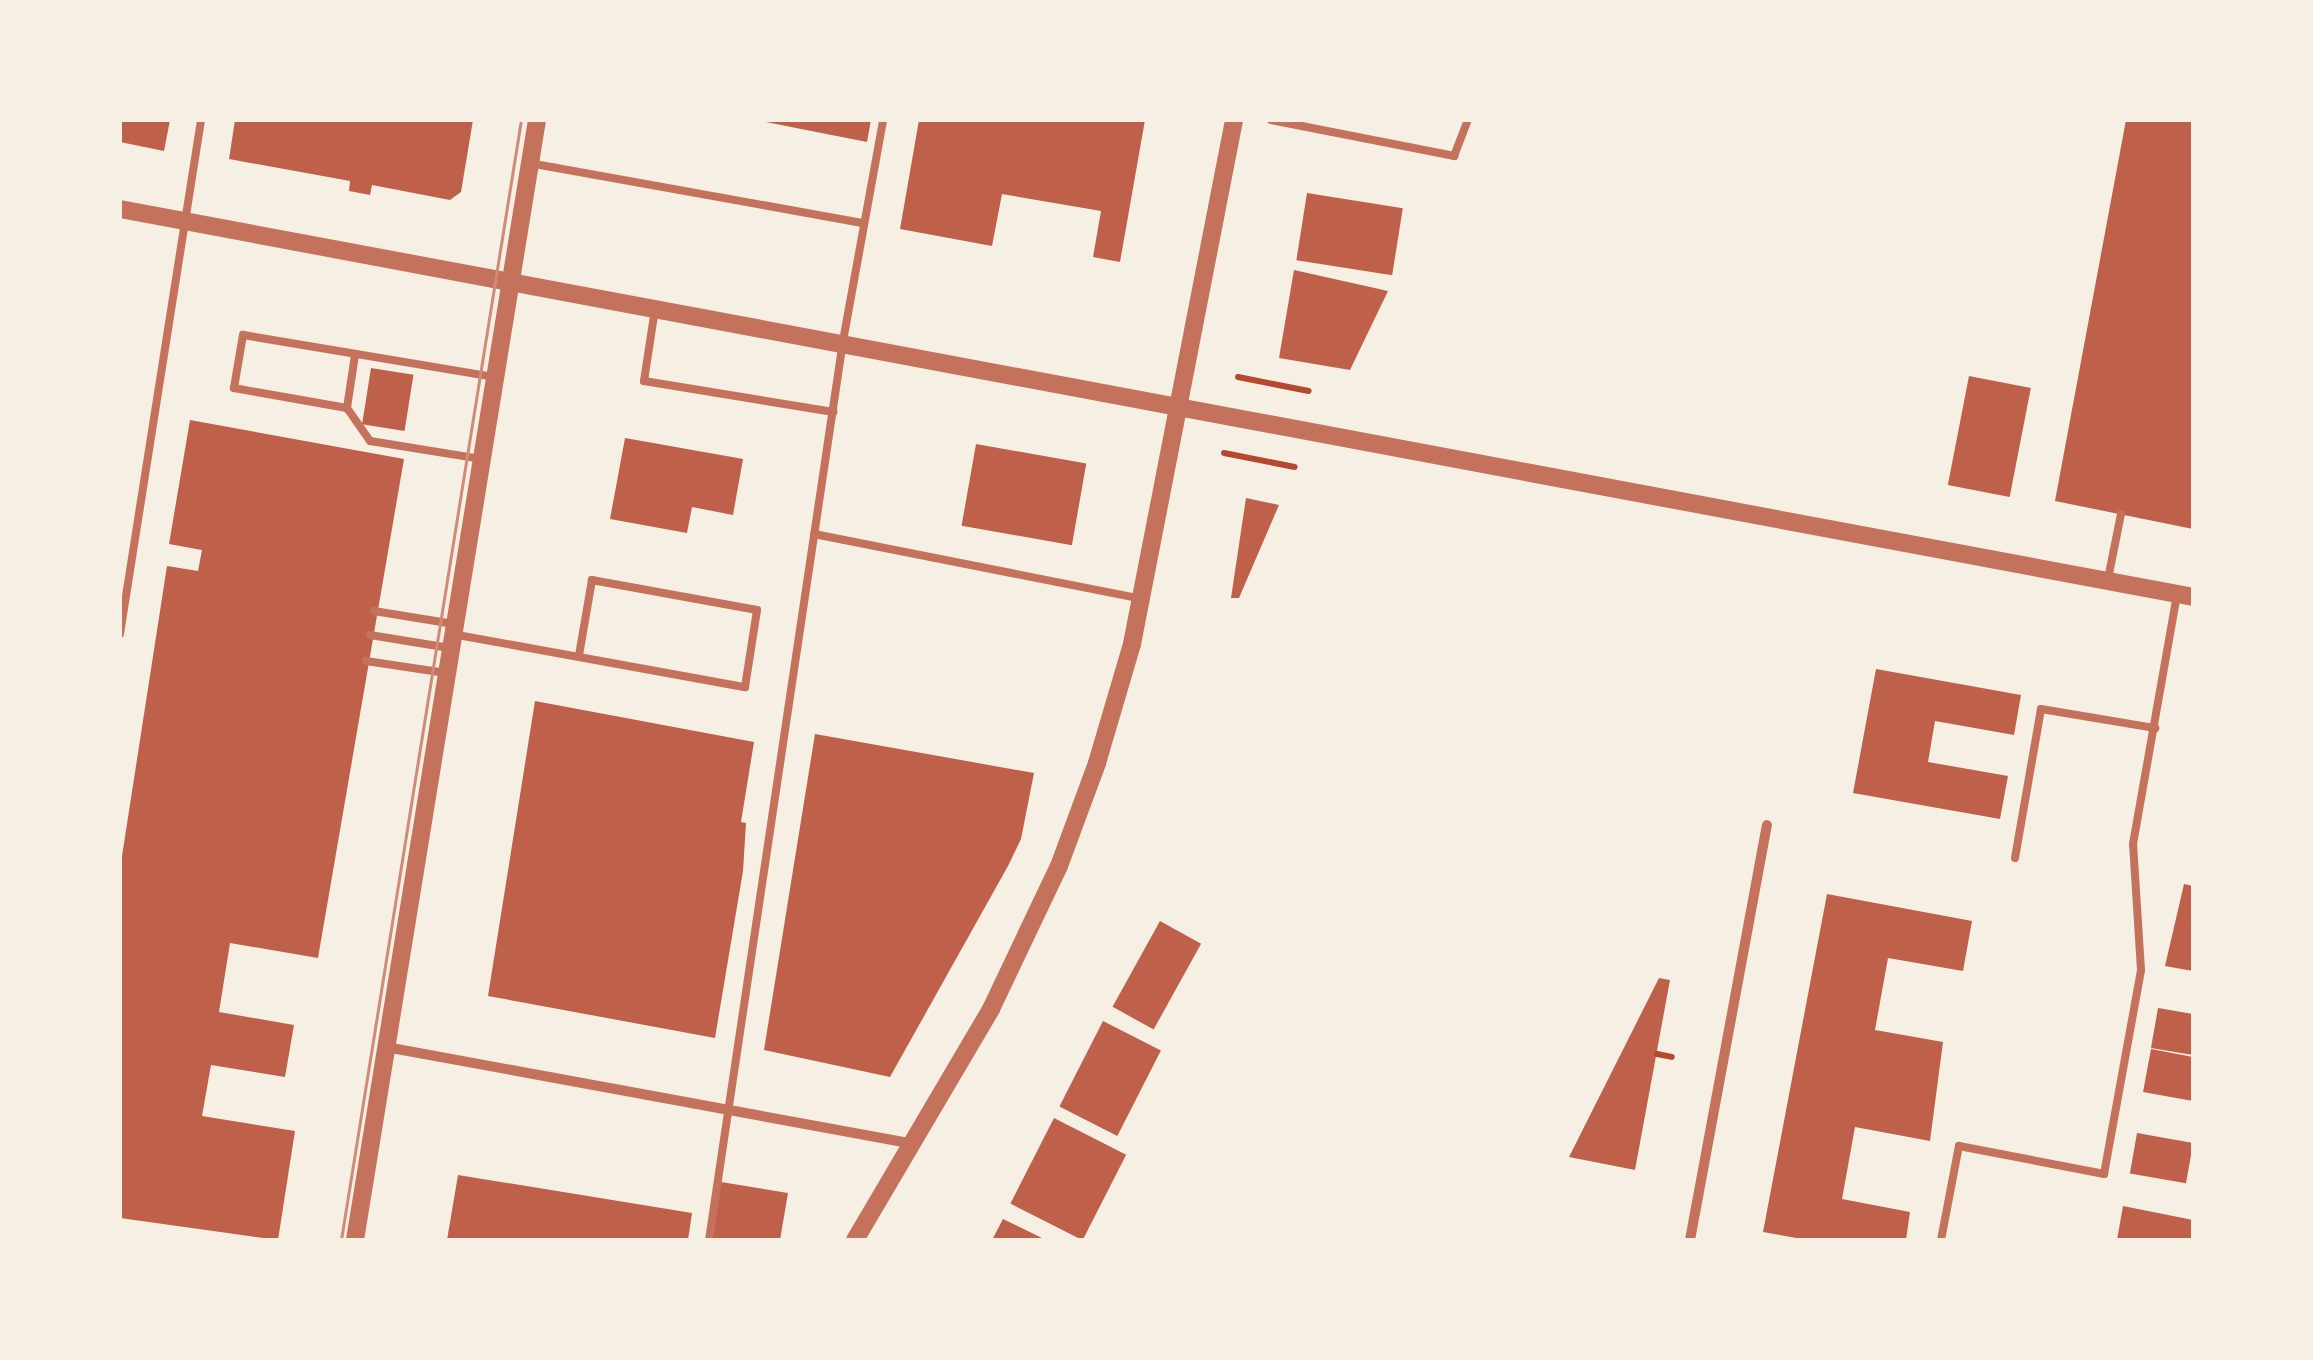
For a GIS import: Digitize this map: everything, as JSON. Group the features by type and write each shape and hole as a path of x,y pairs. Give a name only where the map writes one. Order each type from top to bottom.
{"street":[{"path":"355,1240 536,120"},
{"path":"855,1240 991,1009 1059,866 1097,763 1141,598 1234,120"},
{"path":"120,209 509,284 1060,380 2185,595"},
{"path":"1690,1240 1766,825"},
{"path":"386,1047 914,1144"}],"lane":[{"path":"120,634 201,120"},
{"path":"709,1240 832,412 884,120"},
{"path":"1271,120 1454,156 1468,120"},
{"path":"529,164 864,223"},
{"path":"655,309 644,381 832,412"},
{"path":"347,408 234,388 243,335 494,378"},
{"path":"355,355 347,408 370,442 480,459"},
{"path":"2108,581 2121,514"},
{"path":"814,534 1141,598"},
{"path":"374,611 452,635 745,687 757,610 592,580 579,655"},
{"path":"1941,1240 1958,1146 2104,1174 2142,970 2133,844 2185,595"},
{"path":"370,635 452,635"},
{"path":"366,661 446,674"},
{"path":"2016,858 2042,709 2155,728"}],"path":[{"path":"1238,377 1309,391"},
{"path":"1224,454 1295,467"},
{"path":"1656,1054 1672,1057"}],"building":[{"path":"120,120 170,120 164,151 120,142"},
{"path":"235,120 473,120 461,192 450,200 372,185 370,195 349,191 350,181 229,159"},
{"path":"756,120 871,120 867,142"},
{"path":"919,120 1145,120 1120,262 1093,257 1101,211 1002,194 992,246 900,229"},
{"path":"2126,120 2193,120 2193,529 2055,501"},
{"path":"1307,193 1403,208 1392,275 1296,260"},
{"path":"1294,270 1388,291 1350,370 1279,358"},
{"path":"371,368 413,375 405,431 362,424"},
{"path":"1969,376 2031,388 2010,497 1948,485"},
{"path":"190,420 404,459 318,958 230,943 219,1012 294,1025 285,1077 211,1065 202,1116 295,1131 278,1240 120,1218 120,869 167,566 198,571 202,550 169,544"},
{"path":"625,438 743,459 733,515 692,507 687,533 610,519"},
{"path":"976,444 1086,463 1072,545 962,526"},
{"path":"1246,498 1279,505 1239,598 1231,598"},
{"path":"1876,669 2021,695 2014,735 1935,721 1928,762 2008,776 2000,819 1853,793"},
{"path":"535,701 754,742 741,822 746,823 743,871 715,1038 488,996"},
{"path":"815,734 1034,773 1021,839 890,1077 764,1050"},
{"path":"2184,884 2193,886 2193,971 2165,966"},
{"path":"1827,894 1972,921 1963,971 1888,958 1875,1030 1943,1042 1930,1141 1855,1127 1842,1199 1910,1212 1906,1240 1808,1240 1763,1232"},
{"path":"1160,921 1201,944 1154,1029 1112,1007"},
{"path":"1659,978 1670,980 1635,1170 1569,1157"},
{"path":"2158,1008 2193,1014 2193,1055 2151,1048"},
{"path":"1103,1021 1161,1051 1117,1136 1059,1107"},
{"path":"2151,1049 2193,1057 2193,1101 2143,1092"},
{"path":"1054,1118 1126,1155 1083,1240 1010,1204"},
{"path":"2137,1133 2193,1143 2186,1183 2130,1173"},
{"path":"458,1175 692,1213 688,1240 447,1240"},
{"path":"721,1182 788,1193 780,1240 712,1240"},
{"path":"2123,1206 2193,1220 2193,1240 2117,1240"},
{"path":"1003,1219 1046,1240 992,1240"}],"tram line":[{"path":"341,1240 521,120"}]}
